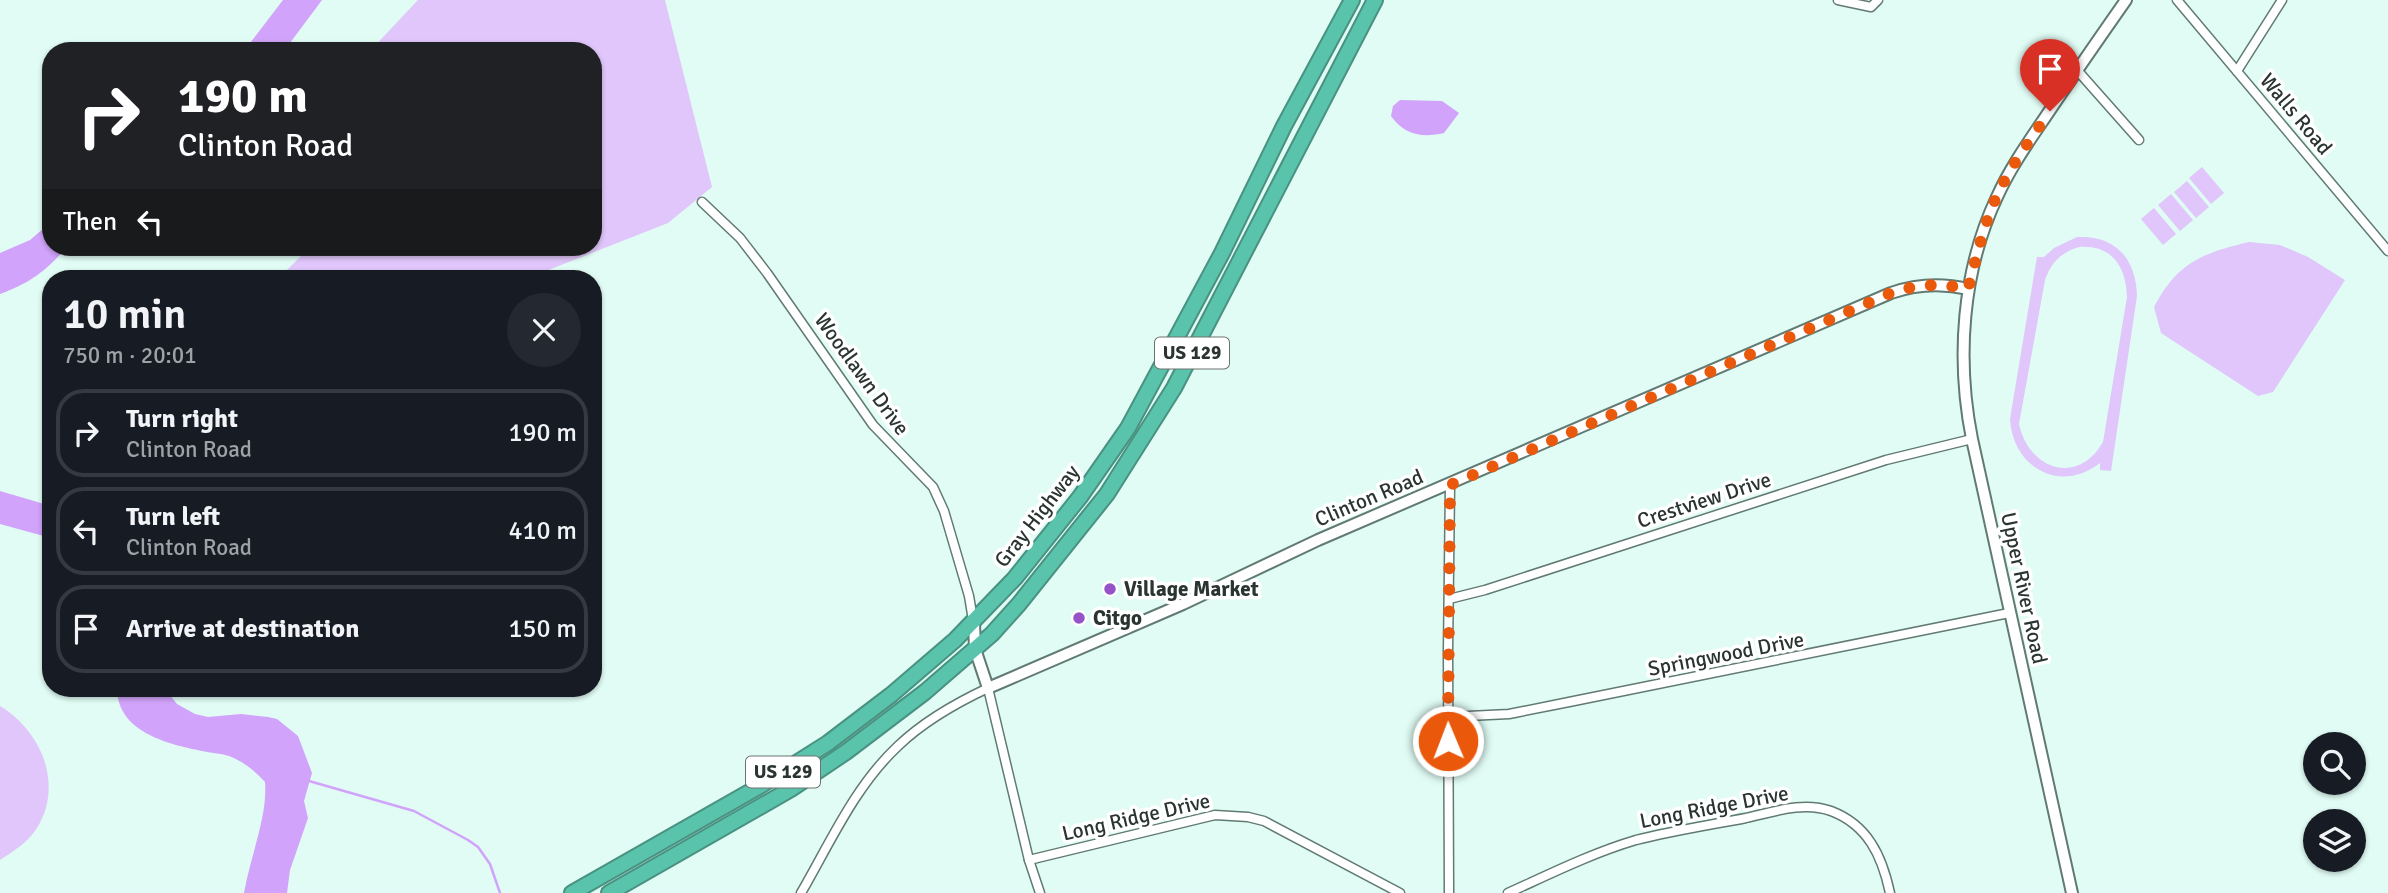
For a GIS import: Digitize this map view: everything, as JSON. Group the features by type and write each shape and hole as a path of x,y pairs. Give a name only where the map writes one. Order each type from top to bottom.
{"highway":[{"name":"Gray Highway","path":"572,893 760,786 828,743 891,695 974,623 1041,548 1128,428 1222,253 1284,126 1352,0"},
{"name":"Gray Highway","path":"609,893 791,789 846,752 925,692 992,634 1019,604 1107,494 1174,388 1375,0"}],"street":[{"path":"1838,0 1871,7 1878,0"},
{"path":"1968,289 1982,236 1997,197 2022,152 2126,0"},
{"name":"Walls Road","path":"2177,0 2388,251"},
{"path":"2237,71 2282,0"},
{"path":"2077,70 2139,140"},
{"name":"Woodlawn Drive","path":"702,202 740,238 760,264 873,425 933,487 943,510 969,596 974,623"},
{"name":"Clinton Road","path":"988,688 1183,604 1318,540 1891,293 1926,285 1968,289"},
{"name":"Upper River Road","path":"1968,289 1963,376 1972,439 2071,893"},
{"name":"Crestview Drive","path":"1449,598 1485,590 1886,460 1972,439"},
{"path":"1449,893 1450,485"},
{"name":"Springwood Drive","path":"1448,717 1509,713 1557,705 2009,613"},
{"path":"974,623 975,649 988,688 1029,860 1040,893"},
{"path":"801,893 853,801 896,747 960,701 988,688"},
{"name":"Long Ridge Drive","path":"1508,893 1594,855 1636,840 1799,807 1829,811 1854,823 1866,834 1879,853 1890,893"},
{"name":"Long Ridge Drive","path":"1029,860 1215,815 1233,815 1264,821 1400,893"}],"shaded area":[{"path":"283,0 322,0 291,42 251,42"},
{"path":"418,0 665,0 712,187 668,223 602,249 602,42 378,42"},
{"path":"1400,100 1442,101 1459,113 1444,133 1414,134 1391,116 1393,106"},
{"path":"2202,167 2224,193 2211,204 2189,178"},
{"path":"2187,181 2209,207 2196,218 2174,192"},
{"path":"2171,194 2193,220 2180,231 2158,205"},
{"path":"2154,208 2176,234 2163,245 2141,219"},
{"path":"42,230 42,256 59,256 37,275 0,294 0,253 30,240"},
{"path":"2077,237 2102,240 2121,251 2133,270 2137,296 2111,471 2100,470 2100,463 2085,472 2069,476 2055,476 2041,471 2029,463 2013,436 2010,419 2037,257 2044,257 2054,248","holes":["2079,247 2090,247 2115,260 2124,276 2127,297 2103,442 2093,456 2081,464 2068,468 2055,467 2043,462 2033,452 2024,440 2019,424 2047,274 2054,263 2067,252"]},
{"path":"2249,242 2280,245 2308,257 2345,280 2273,392 2258,396 2161,333 2154,307 2172,280 2192,262"},
{"path":"301,256 584,256 549,270 287,270"},
{"path":"0,491 42,503 42,536 0,524"},
{"path":"118,697 171,697 177,704 195,714 208,717 241,714 277,719 298,736 312,773 304,801 308,818 290,870 287,893 244,893 264,809 265,782 248,767 229,756 174,744 147,733 135,725 119,703"},
{"path":"0,706 27,729 37,744 48,777 48,794 45,811 37,828 20,846 0,860"}],"waterway":[{"path":"309,781 414,811 468,840 478,847 490,864 500,893"}],"place":[{"name":"Village Market","path":"1110,589"},
{"name":"Citgo","path":"1079,618"}],"route":[{"path":"1448,741 1450,485 1891,293 1926,285 1968,289 1982,236 1997,197 2022,152 2050,111"}]}
